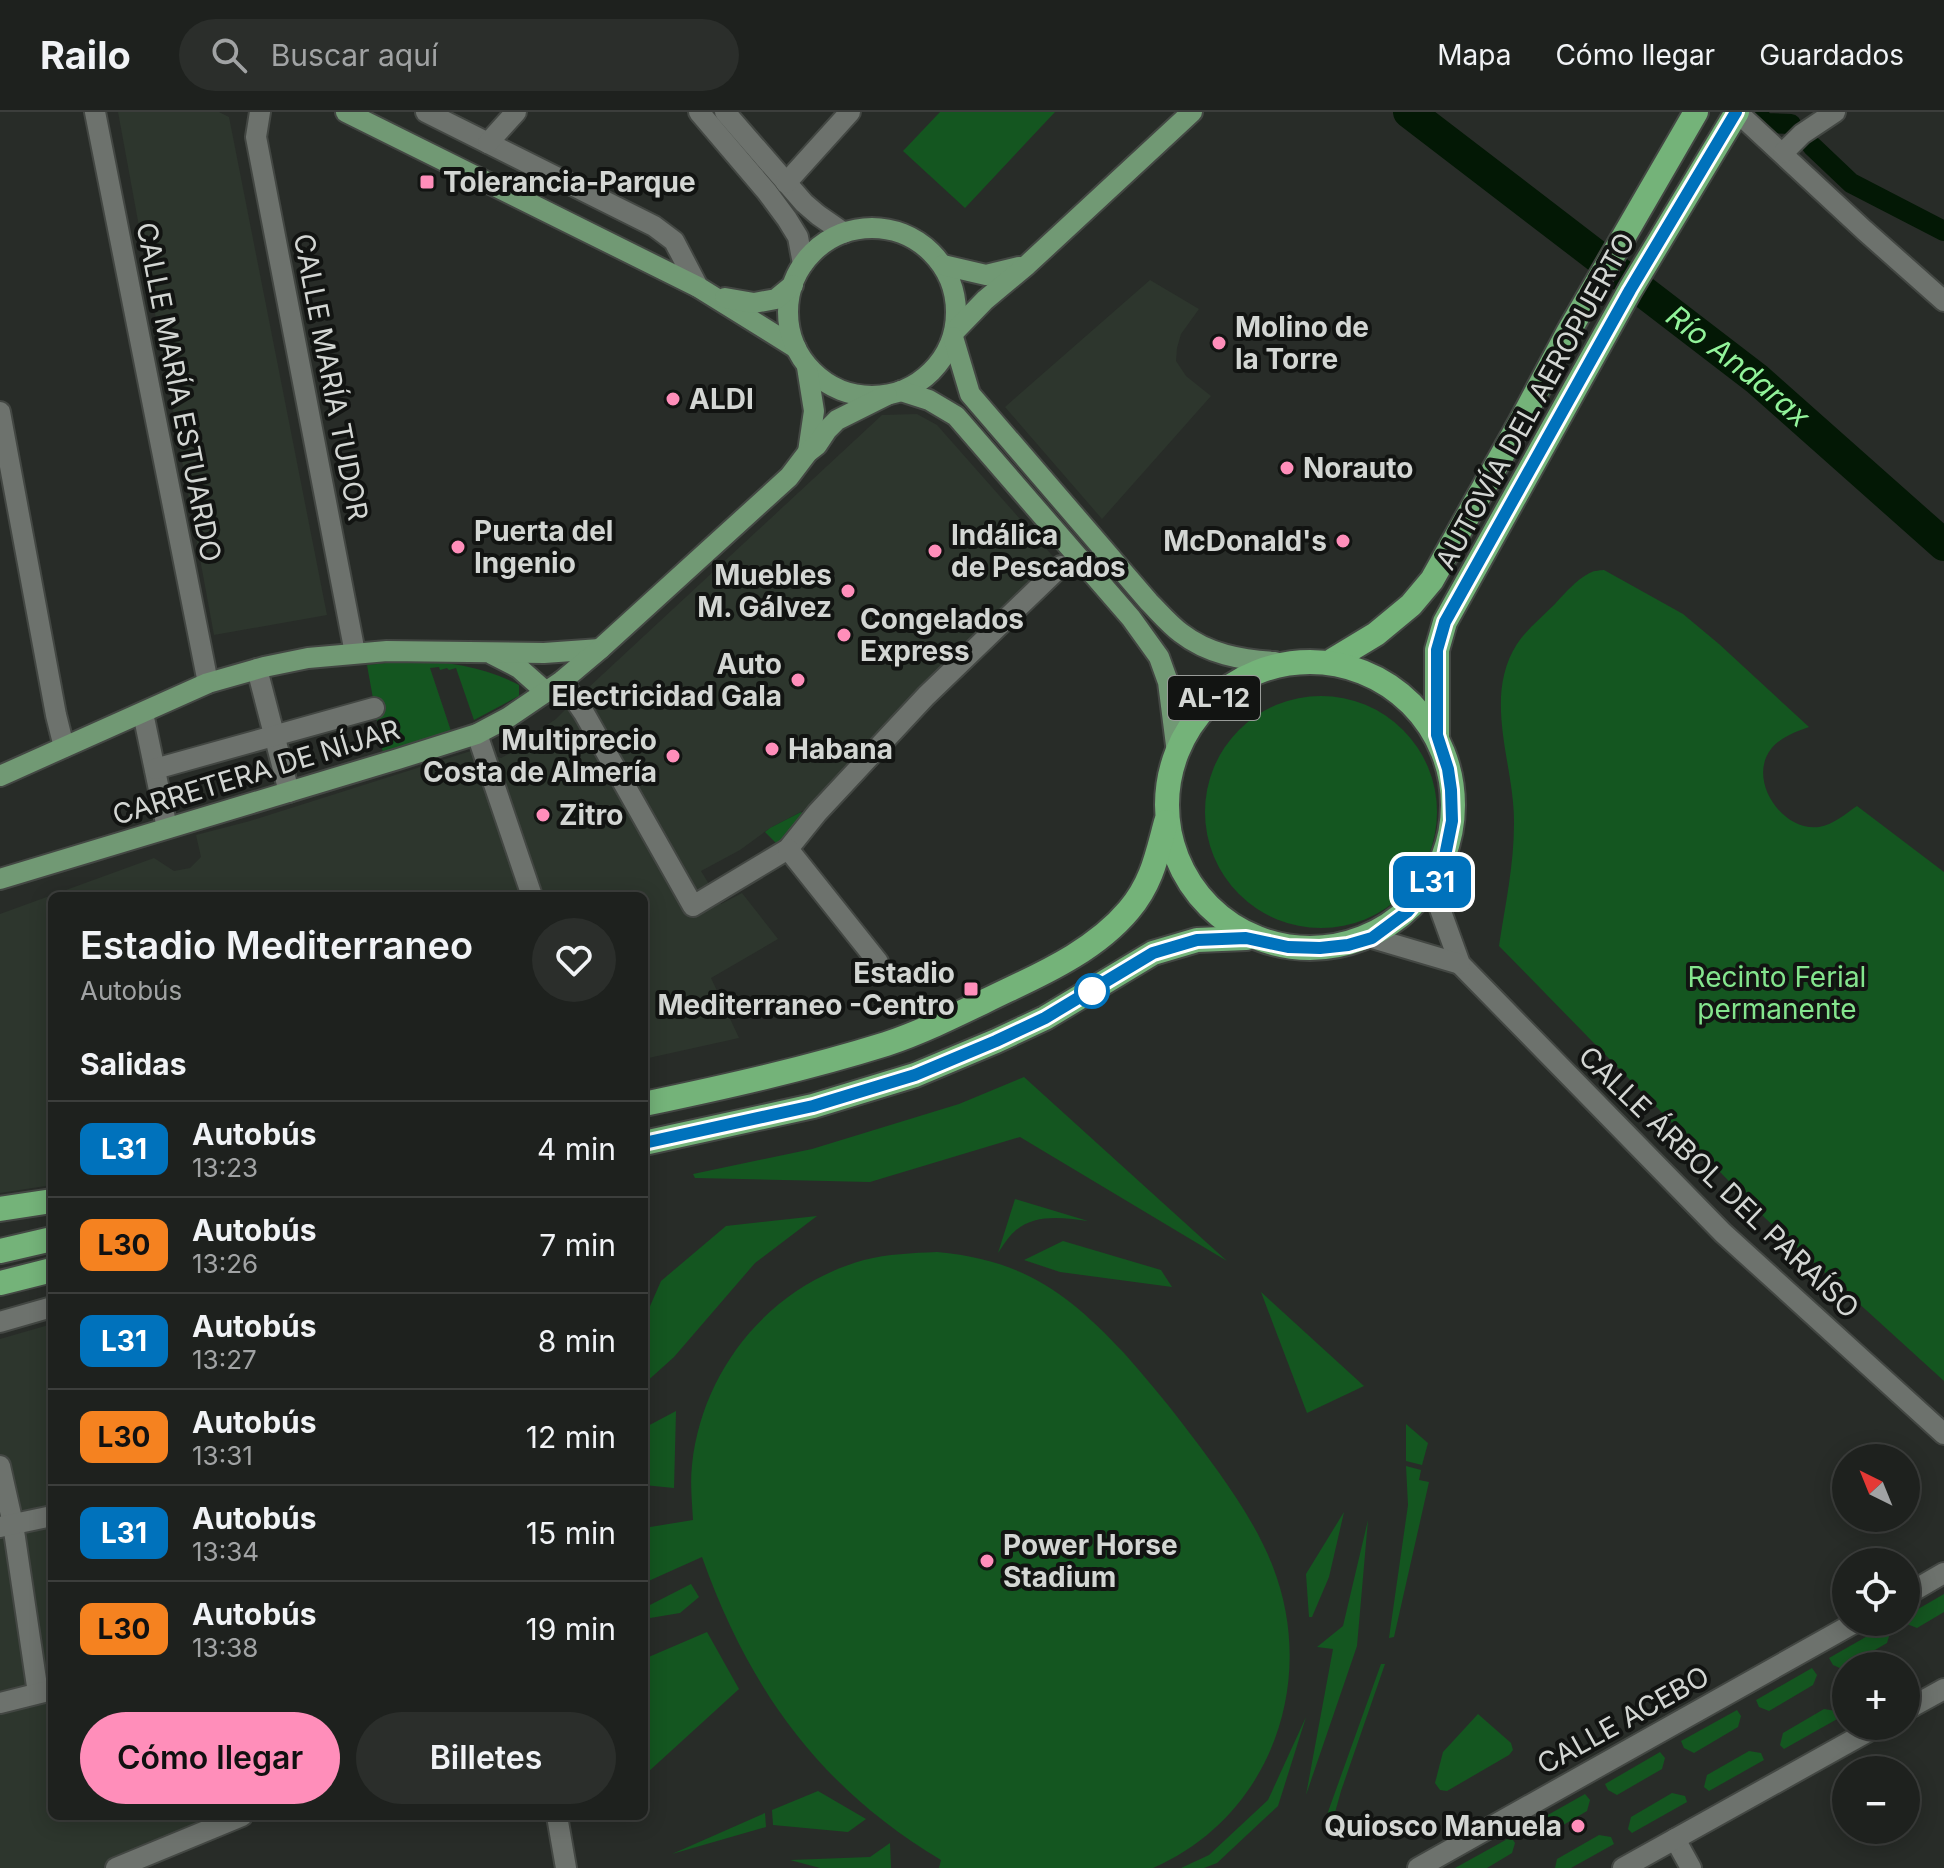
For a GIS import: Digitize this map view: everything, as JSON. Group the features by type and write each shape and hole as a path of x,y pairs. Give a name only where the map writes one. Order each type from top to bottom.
{"highway":[{"name":"AUTOVÍA DEL AEROPUERTO","path":"1333,660 1376,634 1411,605 1432,580 1569,331 1696,112"},
{"name":"AUTOVÍA DEL AEROPUERTO","path":"1437,735 1437,650 1445,622 1630,290 1737,112"},
{"name":"AL-12","path":"648,1103 750,1081 887,1043 934,1026 1036,977 1094,943 1129,910 1151,876 1167,815 1169,784 1177,753 1193,723 1216,696 1244,676 1275,662 1333,660 1365,672 1389,686 1413,706 1437,735 1451,790 1452,821 1445,856 1431,884 1407,912 1372,938 1348,945 1304,948 1246,938 1197,940 1153,953 1045,1018 915,1075 813,1106 648,1142"},
{"name":"AL-12","path":"1167,815 1178,861 1196,893 1246,938"},
{"path":"0,1209 48,1202"},
{"path":"0,1251 48,1240"},
{"path":"0,1283 48,1271"}],"main road":[{"path":"346,112 706,291 796,348"},
{"path":"1192,112 985,300 954,334 941,360 923,379 894,393 875,396 849,393 830,386 807,367 789,328 788,306 793,285 803,264 821,245 844,233 871,228 899,232 924,245 943,265 953,286 957,308 954,334 970,394 1149,602 1180,632 1202,646 1247,660 1275,662"},
{"path":"943,265 986,275 1027,265"},
{"path":"706,291 754,303 776,299 793,285"},
{"path":"807,367 814,411 808,452"},
{"path":"894,393 929,400 956,416 1131,618 1159,657 1168,682 1177,753"},
{"name":"CARRETERA DE NÍJAR","path":"0,879 477,734 509,717 600,649 789,477 837,420 894,393"},
{"path":"0,776 208,683 308,658 387,651 544,653 600,649"},
{"path":"488,652 554,686"}],"street":[{"name":"CALLE MARÍA ESTUARDO","path":"95,112 208,683"},
{"name":"CALLE MARÍA TUDOR","path":"260,112 256,137 355,653"},
{"path":"426,112 654,226 674,241 706,291"},
{"path":"488,143 516,112"},
{"path":"699,112 787,219 798,237 803,264"},
{"path":"786,183 850,112"},
{"path":"1737,112 1944,301"},
{"path":"1783,153 1802,134 1835,112"},
{"path":"737,117 786,183 811,209 844,233"},
{"path":"0,412 64,747"},
{"path":"554,686 584,713 693,906 788,849 817,813 926,696 1061,566"},
{"path":"257,669 289,792"},
{"path":"155,769 374,708"},
{"path":"143,713 167,828"},
{"path":"477,734 531,892"},
{"path":"788,849 878,962"},
{"path":"1431,884 1460,964"},
{"path":"1372,938 1460,964"},
{"name":"CALLE ÁRBOL DEL PARAÍSO","path":"1460,964 1723,1233 1944,1434"},
{"path":"0,1322 48,1308"},
{"path":"0,1466 6,1526 45,1692 0,1703"},
{"path":"6,1526 48,1517"},
{"path":"1920,1587 1944,1573"},
{"name":"CALLE ACEBO","path":"1418,1868 1832,1635"},
{"path":"1920,1702 1944,1689"},
{"path":"1623,1868 1853,1740"},
{"path":"116,1868 232,1820"},
{"path":"558,1820 566,1868"},
{"path":"1675,1839 1691,1868"}],"shaded area":[{"path":"118,112 219,112 229,117 327,615 214,635"},
{"path":"1150,280 1199,309 1181,334 1176,361 1186,376 1211,396 1102,519 1005,407"},
{"path":"917,414 937,425 1058,562 806,809 701,871 721,904 742,893 778,939 711,978 739,1038 648,1058 648,892 60,892 154,858 174,871 190,868 201,857 196,835 250,821 474,750 501,758 532,742 529,737 556,719 882,415"},
{"path":"48,897 48,1186 0,1193 0,914"},
{"path":"48,1325 48,1820 227,1820 108,1868 0,1868 0,1339"}],"green space":[{"path":"940,112 1055,112 965,208 903,151"},
{"name":"Recinto Ferial permanente","path":"1604,570 1683,614 1809,727 1779,741 1765,761 1763,775 1766,789 1781,813 1805,826 1819,827 1834,822 1857,806 1944,872 1944,1381 1765,1218 1499,946 1514,839 1513,802 1501,710 1507,665 1517,644 1530,628 1572,586 1592,572"},
{"path":"414,660 455,664 494,674 519,685 519,696 474,720 456,668 430,668 451,731 383,754 367,665"},
{"path":"1321,696 1344,698 1365,705 1403,730 1428,768 1435,789 1435,835 1428,856 1403,894 1365,919 1344,926 1321,928 1298,926 1277,919 1239,894 1214,856 1207,835 1205,812 1207,789 1214,768 1239,730 1277,705 1298,698"},
{"path":"801,812 808,819 776,843 765,832 770,828"},
{"path":"1024,1077 1227,1261 1020,1137 870,1182 695,1178 693,1174 812,1149 959,1104"},
{"path":"1015,1199 1088,1221 1050,1218 1031,1222 1012,1234 998,1253"},
{"path":"817,1216 755,1263 674,1357 648,1380 648,1311 661,1281 726,1226"},
{"path":"1063,1241 1161,1270 1172,1287 1060,1272 1024,1260"},
{"name":"Power Horse Stadium","path":"937,1252 967,1256 1019,1271 1062,1296 1083,1313 1124,1353 1194,1439 1244,1511 1273,1567 1286,1611 1290,1656 1286,1700 1274,1742 1254,1781 1227,1816 1194,1845 1153,1868 939,1868 941,1860 859,1801 794,1731 766,1692 742,1650 702,1557 648,1581 648,1527 693,1520 691,1472 698,1430 710,1396 746,1336 771,1311 830,1272 864,1260"},
{"path":"1261,1292 1364,1386 1307,1413"},
{"path":"676,1411 674,1488 648,1485 648,1426"},
{"path":"1406,1424 1428,1443 1422,1465 1406,1461"},
{"path":"1406,1466 1421,1470 1419,1480 1429,1482 1394,1637 1389,1638 1408,1505"},
{"path":"1344,1512 1329,1577 1312,1617 1309,1617 1306,1574"},
{"path":"1368,1520 1357,1646 1306,1795 1333,1649 1317,1647 1343,1626"},
{"path":"691,1584 699,1597 680,1613 648,1618 648,1606"},
{"path":"1944,1594 1944,1612 1920,1626 1920,1608"},
{"path":"707,1632 739,1689 648,1772 648,1657"},
{"path":"1868,1636 1889,1636 1887,1643 1871,1652 1840,1652"},
{"path":"1381,1664 1385,1664 1331,1827 1327,1825 1328,1812"},
{"path":"1812,1668 1817,1675 1813,1685 1769,1711 1759,1707 1756,1700"},
{"path":"1824,1709 1832,1710 1832,1722 1784,1749 1780,1745 1783,1733"},
{"path":"1737,1710 1741,1716 1738,1727 1694,1753 1684,1748 1681,1741"},
{"path":"1478,1714 1511,1743 1513,1750 1447,1791 1440,1790 1435,1783 1443,1752"},
{"path":"1306,1717 1278,1806 1217,1863 1204,1868 1181,1868 1209,1855 1268,1800"},
{"path":"1749,1751 1761,1753 1764,1760 1709,1791 1704,1787 1707,1775"},
{"path":"1660,1752 1665,1758 1662,1769 1617,1795 1608,1790 1605,1784"},
{"path":"818,1791 866,1819 848,1832 773,1825 772,1810"},
{"path":"1672,1793 1685,1796 1687,1802 1632,1833 1628,1829 1631,1817"},
{"path":"1585,1794 1590,1800 1587,1811 1543,1837 1532,1832 1530,1825"},
{"path":"765,1813 766,1827 672,1854"},
{"path":"1599,1835 1611,1837 1614,1844 1571,1868 1555,1868 1557,1859"},
{"path":"1511,1837 1515,1843 1512,1853 1487,1868 1455,1868"},
{"path":"890,1843 891,1868 820,1868 790,1860 870,1857"}],"waterway":[{"name":"Río Andarax","path":"1409,112 1757,379 1944,545"},
{"path":"1754,112 1766,123 1791,124"},
{"path":"1812,146 1851,183 1944,231"}],"bus line":[{"name":"L31","path":"648,1142 813,1106 915,1075 1055,1013 1153,953 1197,940 1246,938 1288,947 1348,945 1372,938 1407,912 1431,884 1445,856 1452,821 1448,769 1437,735 1437,650 1445,622 1630,290 1736,112"}],"place":[{"name":"Tolerancia-Parque","path":"427,182"},
{"name":"Molino de la Torre","path":"1219,343"},
{"name":"ALDI","path":"673,399"},
{"name":"Norauto","path":"1287,468"},
{"name":"McDonald's","path":"1343,541"},
{"name":"Puerta del Ingenio","path":"458,547"},
{"name":"Indálica de Pescados","path":"935,551"},
{"name":"Muebles M. Gálvez","path":"848,591"},
{"name":"Congelados Express","path":"844,635"},
{"name":"Auto Electricidad Gala","path":"798,680"},
{"name":"Habana","path":"772,749"},
{"name":"Multiprecio Costa de Almería","path":"673,756"},
{"name":"Zitro","path":"543,815"},
{"name":"Estadio Mediterraneo -Centro","path":"971,989"},
{"name":"Power Horse Stadium","path":"987,1561"},
{"name":"Quiosco Manuela","path":"1578,1826"}]}
